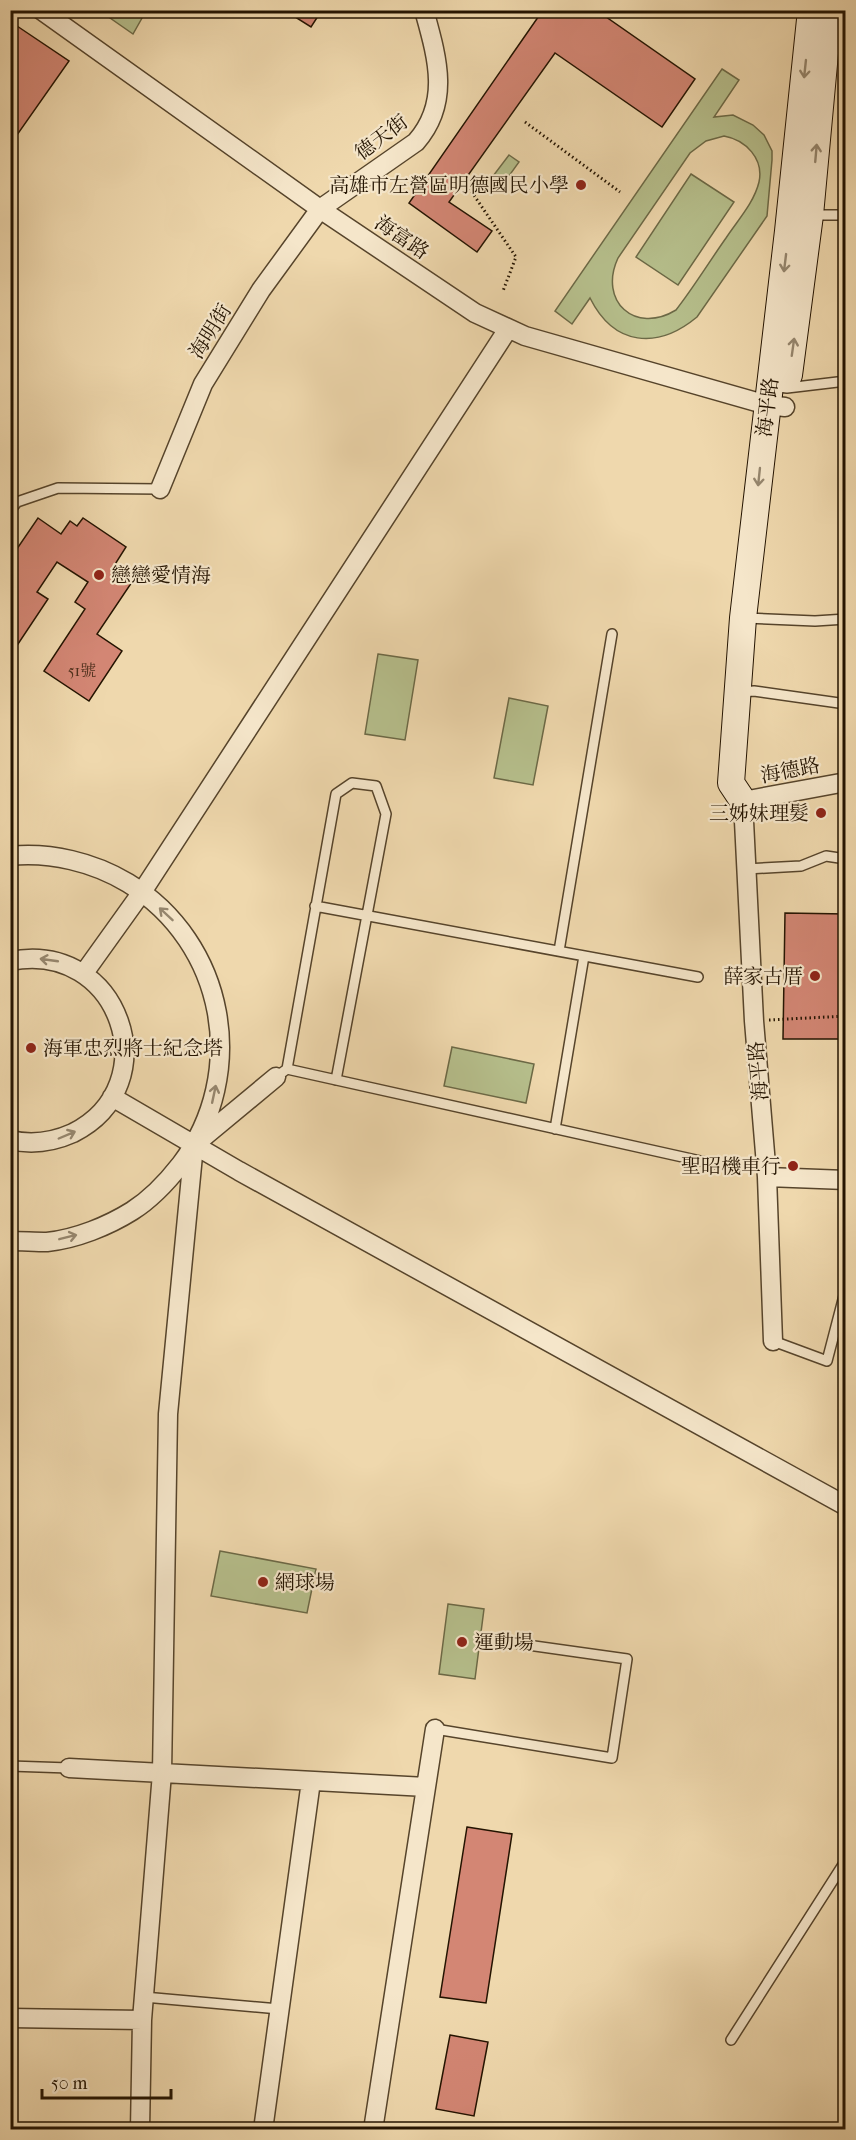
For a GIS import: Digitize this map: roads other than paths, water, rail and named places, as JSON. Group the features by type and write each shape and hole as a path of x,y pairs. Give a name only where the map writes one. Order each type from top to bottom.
{"street":[{"name":"海富路","path":"41,10 320,209 475,313 525,336 777,397"},
{"name":"德天街","path":"320,209 416,142 426,130 439,96 436,51 424,10"},
{"name":"海平路","path":"800,215 811,10"},
{"name":"海平路","path":"773,1341 767,1177 754,1021 743,801 731,783 746,692 751,618 777,397 829,10"},
{"name":"海明街","path":"159,489 203,384 261,290 320,209"},
{"path":"84,973 142,892 508,329"},
{"name":"海德路","path":"743,801 846,782"},
{"path":"10,856 48,856 81,862 113,874 142,892 172,919 196,952 212,989 220,1028 219,1069 211,1108 194,1145 167,1182 133,1211 92,1231 48,1242 10,1241"},
{"path":"10,961 29,957 57,961 84,973 104,991 118,1015 124,1042 123,1070 112,1097 100,1113 83,1128 42,1143 10,1140"},
{"path":"140,2130 142,2020 162,1773 168,1414 194,1145 281,1073"},
{"path":"112,1097 194,1145 846,1506"},
{"path":"767,1177 846,1180"},
{"path":"373,2130 435,1729"},
{"path":"69,1768 426,1787"},
{"path":"263,2130 311,1781"},
{"path":"10,2018 142,2020"}],"lane":[{"path":"800,215 846,215"},
{"path":"777,397 846,381"},
{"path":"10,511 17,502 58,489 159,489"},
{"path":"751,618 815,621 846,619"},
{"path":"559,951 612,634"},
{"path":"746,692 846,704"},
{"path":"336,1080 386,813 376,786 352,783 336,794 281,1073 336,1080 723,1166"},
{"path":"746,868 801,866 826,856 846,859"},
{"path":"315,906 698,977"},
{"path":"555,1129 584,956"},
{"path":"773,1341 827,1361 841,1328 846,1288"},
{"path":"435,1729 612,1758 627,1659 492,1640"},
{"path":"10,1766 69,1768"},
{"path":"731,2040 846,1860"},
{"path":"144,1997 279,2009"}],"place":[{"name":"高雄市左營區明德國民小學","path":"581,185"},
{"name":"戀戀愛情海","path":"99,575"},
{"name":"三姊妹理髮","path":"821,813"},
{"name":"薛家古厝","path":"815,976"},
{"name":"海軍忠烈將士紀念塔","path":"31,1048"},
{"name":"聖昭機車行","path":"793,1166"},
{"name":"網球場","path":"263,1582"},
{"name":"運動場","path":"462,1642"}]}
